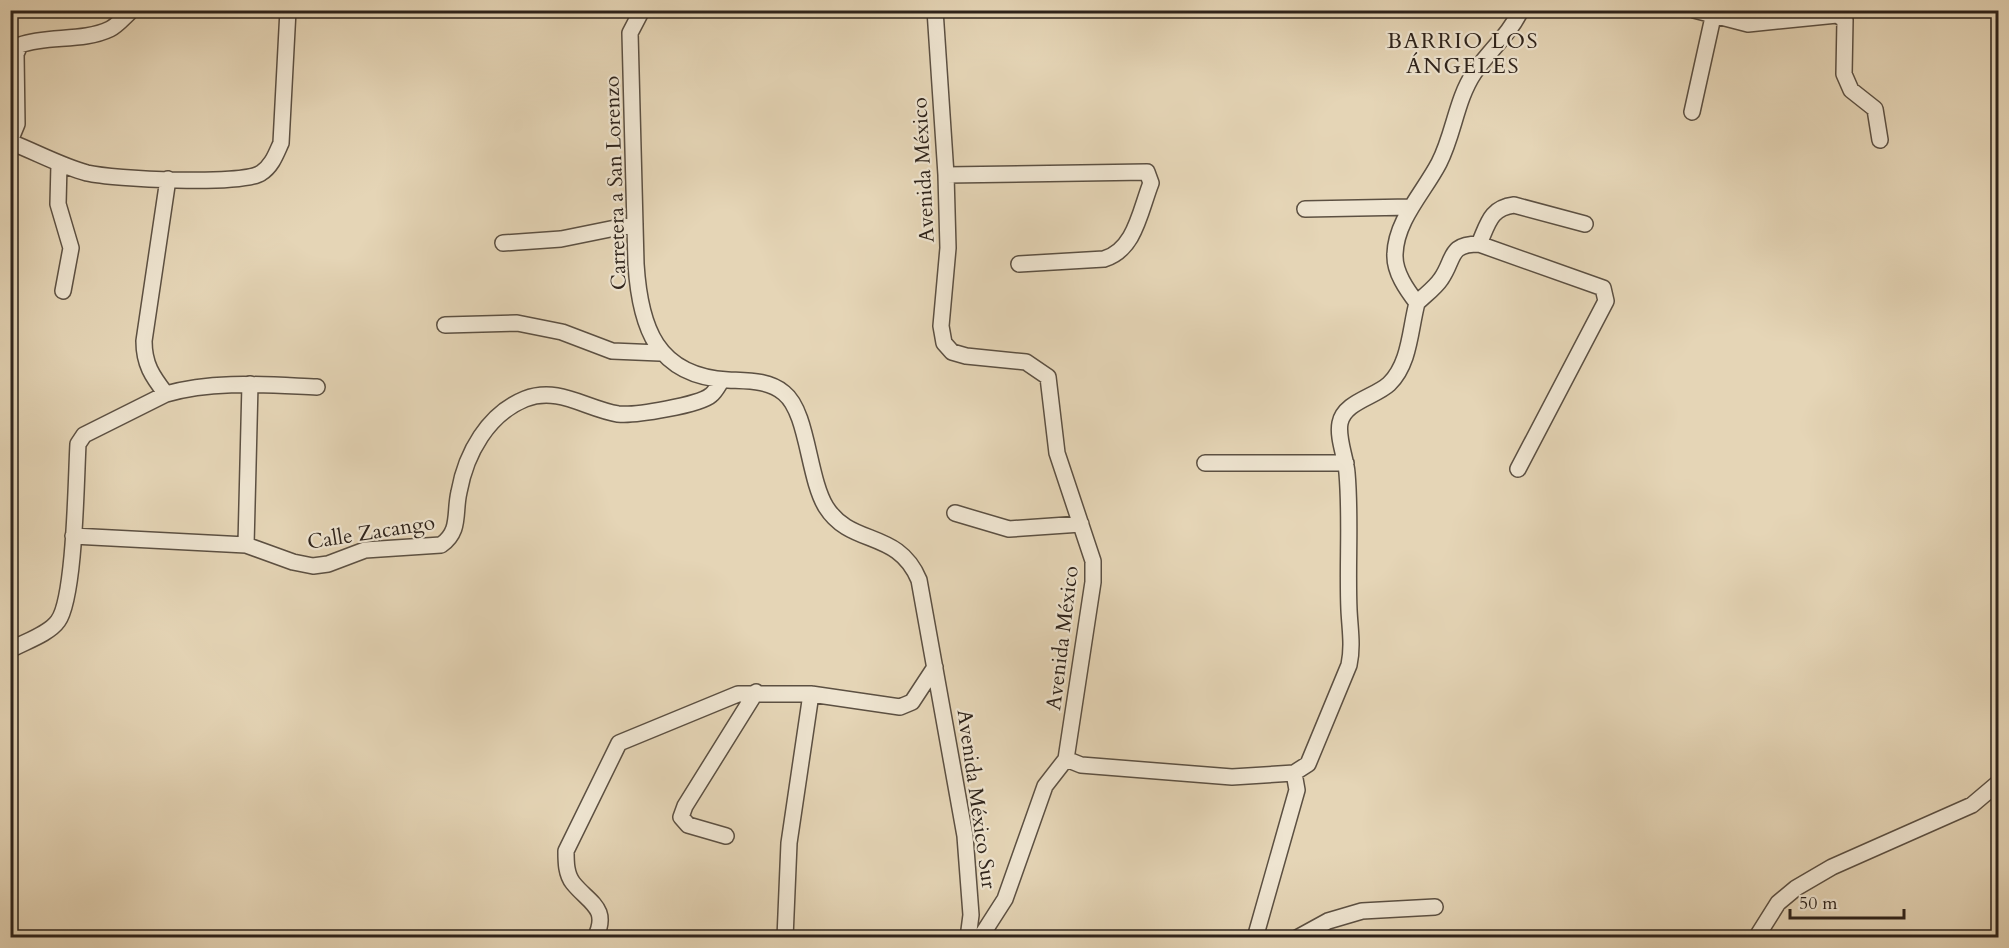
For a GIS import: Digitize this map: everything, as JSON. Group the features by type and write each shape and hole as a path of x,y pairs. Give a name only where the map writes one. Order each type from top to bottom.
{"street":[{"path":"132,10 110,28 95,34 33,40 20,45 16,54 17,124 10,141 59,164 105,175 168,179 236,179 260,174 273,161 281,143 288,10"},
{"name":"Carretera a San Lorenzo","path":"642,10 630,33 638,289 645,318 660,352 683,370 722,380 769,384 792,401 816,487 826,507 846,526 896,548 913,565 919,580 935,667"},
{"name":"Avenida México","path":"935,10 946,175 948,248 941,327 944,343 952,352 966,356 1026,362 1048,377 1057,453 1094,561 1093,582 1066,759 1045,786 1005,899 980,938"},
{"path":"1417,303 1405,287 1395,253 1411,207 1438,163 1467,86 1485,59 1514,25 1521,10"},
{"path":"1694,10 1713,17 1748,24 1844,15 1844,74 1851,90 1875,109 1881,140"},
{"path":"1692,112 1713,17"},
{"path":"59,164 58,204 71,248 63,291"},
{"path":"946,175 1147,172 1150,176 1151,183 1127,246 1116,255 1104,259 1019,264"},
{"path":"166,393 146,366 144,341 168,179"},
{"path":"1479,244 1495,211 1503,206 1514,205 1585,224"},
{"path":"1305,210 1411,207"},
{"path":"503,243 561,239 635,224"},
{"path":"1066,759 1081,765 1232,777 1294,773 1308,764 1317,747 1349,665 1353,648 1349,609 1351,520 1346,463 1339,426 1342,415 1389,384 1398,373 1407,352 1417,303 1441,279 1456,249 1464,244 1479,244 1590,282 1603,288 1606,294 1606,301 1518,469"},
{"path":"445,325 517,322 562,332 612,351 660,352"},
{"name":"Calle Zacango","path":"73,536 246,545 293,562 313,566 328,564 364,549 441,545 455,530 462,475 475,444 501,413 517,403 545,395 563,396 604,410 629,414 697,401 711,396 722,380"},
{"path":"246,545 250,384"},
{"path":"10,650 56,624 65,610 73,536 78,444 84,435 166,393 181,389 250,384 317,387"},
{"path":"1205,463 1346,463"},
{"path":"956,513 1009,529 1081,524"},
{"path":"595,938 600,926 599,910 591,899 572,882 566,867 566,851 619,743 738,694 756,692 811,694 900,707 912,702 935,667"},
{"name":"Avenida México Sur","path":"935,667 965,836 972,915 968,938"},
{"path":"726,836 688,825 681,817 685,806 756,692"},
{"path":"785,938 789,843 811,694"},
{"path":"1255,938 1297,790 1294,773"},
{"path":"1756,938 1778,903 1796,888 1832,867 1972,805 1998,783"},
{"path":"1297,938 1328,921 1362,910 1435,907"}],"district":[{"name":"BARRIO LOS ÁNGELES","path":"1463,52"}]}
